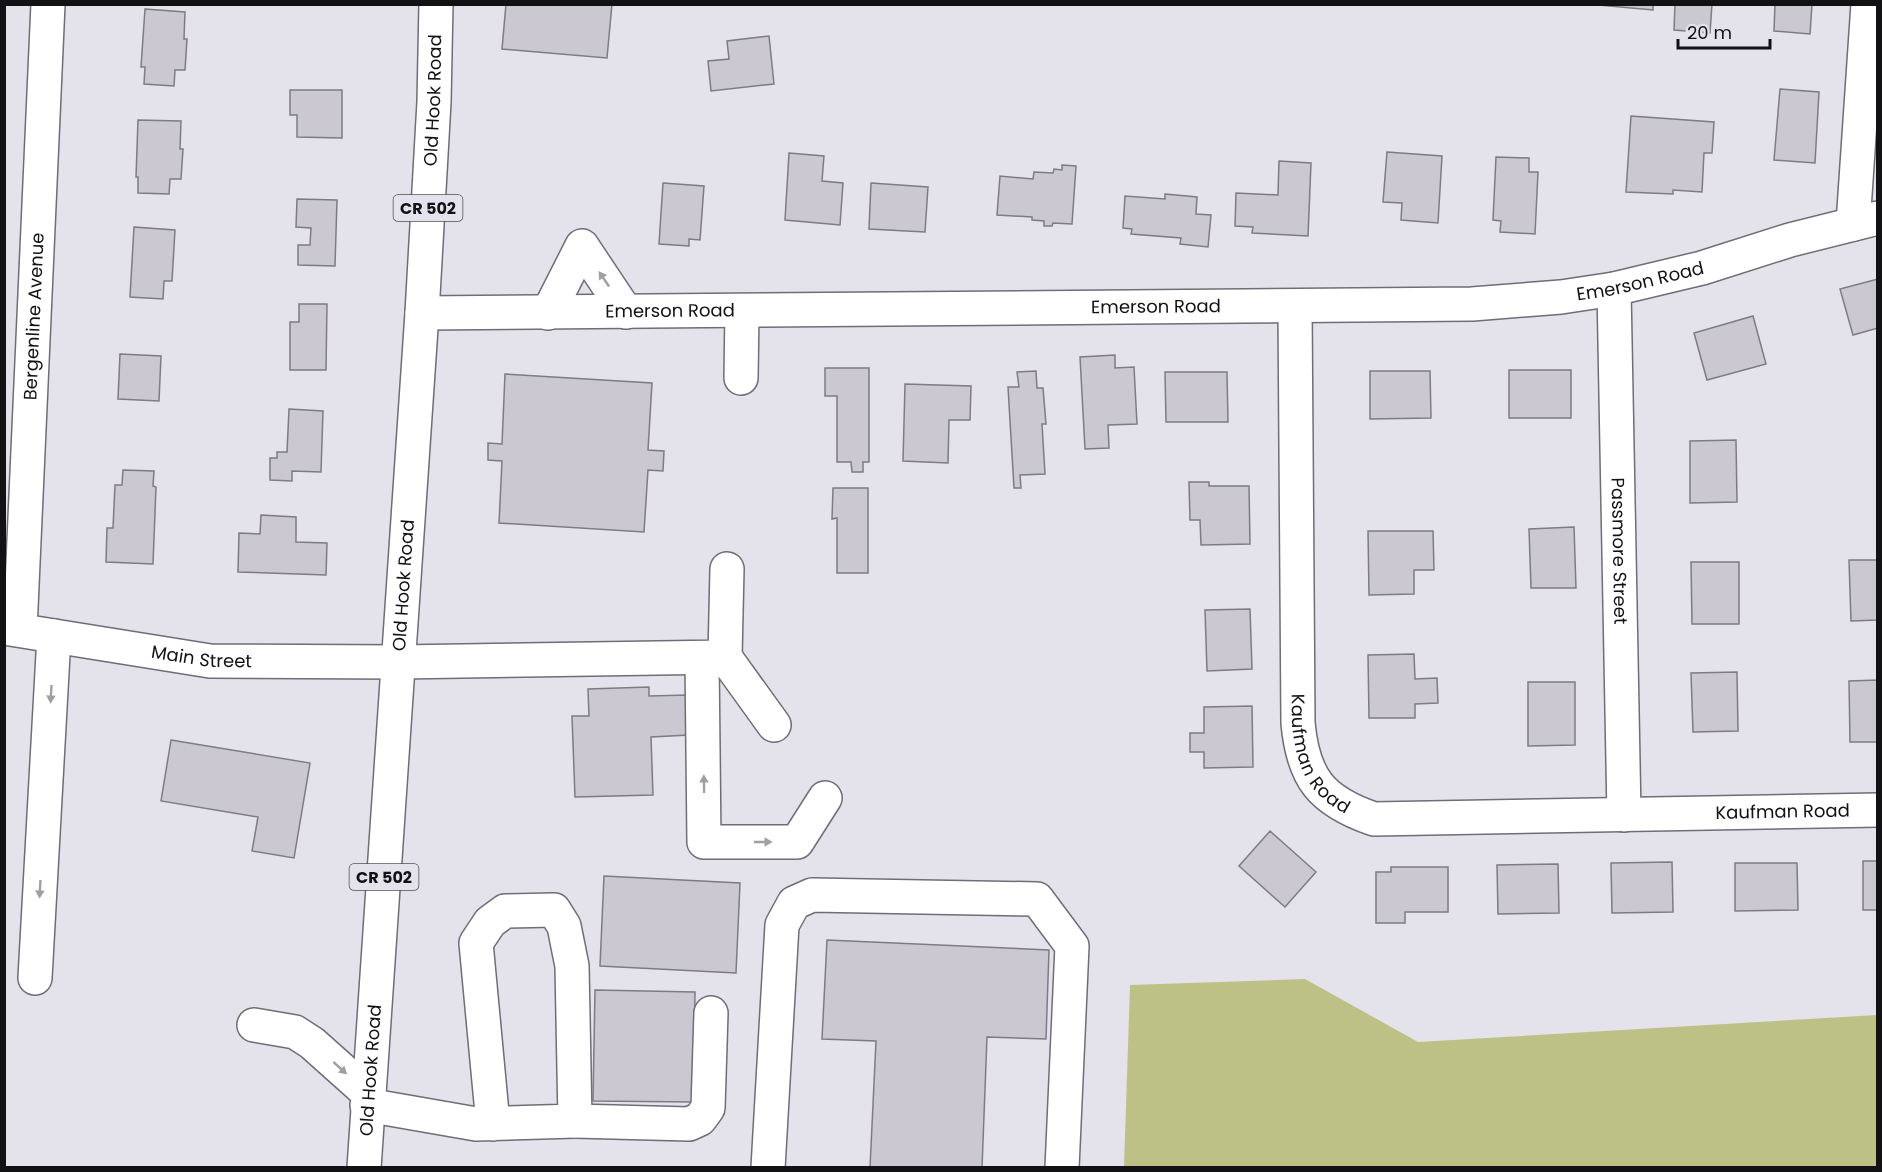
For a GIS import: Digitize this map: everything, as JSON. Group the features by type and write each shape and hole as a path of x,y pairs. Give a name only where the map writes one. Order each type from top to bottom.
{"street":[{"name":"Bergenline Avenue","path":"12,629 48,4"},
{"name":"Old Hook Road","path":"363,1167 422,313 434,102 436,4"},
{"path":"1865,221 1868,4"},
{"name":"Emerson Road","path":"422,313 1472,304 1561,297 1614,289 1702,268 1790,240 1865,221"},
{"path":"548,313 582,246 626,312"},
{"name":"Passmore Street","path":"1614,289 1624,815"},
{"name":"Kaufman Road","path":"1295,307 1298,723 1300,750 1309,772 1324,792 1348,810 1374,819 1878,810"},
{"path":"741,378 742,311"},
{"path":"727,568 714,657 704,842 797,842 825,798"},
{"name":"Main Street","path":"12,629 210,661 399,662 714,657"},
{"path":"35,978 54,636"},
{"path":"714,657 774,725"},
{"path":"768,1167 782,925 794,903 812,895 1037,899 1072,945 1062,1167"},
{"path":"493,1124 476,943 490,922 505,911 554,910 564,926 572,966 575,1121"},
{"path":"254,1025 295,1032 312,1043 368,1099 476,1124 575,1121 688,1124 700,1119 708,1108 711,1013"}],"green space":[{"path":"1305,979 1418,1042 1877,1015 1877,1167 1124,1167 1130,985"}],"building":[{"path":"506,4 612,4 607,58 502,49"},
{"path":"1587,4 1653,4 1653,10"},
{"path":"1675,4 1712,4 1710,33 1674,30"},
{"path":"1775,4 1812,4 1810,34 1774,31"},
{"path":"145,9 185,12 184,39 187,39 185,70 175,70 174,86 144,84 145,67 141,67"},
{"path":"769,36 774,84 711,91 708,61 729,59 727,41"},
{"path":"1780,89 1819,92 1815,163 1774,160"},
{"path":"290,90 342,90 342,138 297,137 297,115 290,115"},
{"path":"1631,116 1714,122 1712,153 1704,153 1702,192 1673,190 1673,194 1626,192"},
{"path":"138,120 181,121 180,149 183,149 181,179 170,179 169,194 138,193 138,177 136,177"},
{"path":"1387,152 1442,156 1438,223 1401,220 1402,203 1383,202"},
{"path":"789,153 824,156 822,181 843,183 840,225 785,220"},
{"path":"1496,157 1529,158 1529,172 1538,172 1535,234 1500,232 1501,221 1493,220"},
{"path":"1279,161 1311,163 1308,236 1252,233 1253,227 1235,226 1236,193 1278,195"},
{"path":"1062,165 1076,166 1072,224 1053,223 1052,226 1044,226 1044,221 1032,220 1032,217 997,215 1000,176 1033,179 1034,172 1053,173 1054,169 1062,170"},
{"path":"663,183 704,186 700,240 689,239 689,246 659,244"},
{"path":"871,183 928,187 925,232 869,229"},
{"path":"1165,194 1197,197 1196,214 1211,215 1208,247 1180,244 1181,238 1131,234 1132,229 1123,228 1125,196 1165,199"},
{"path":"297,199 337,200 335,266 298,265 298,245 310,245 311,228 296,227"},
{"path":"134,227 175,230 172,281 164,281 163,299 130,297"},
{"path":"1878,279 1878,328 1853,335 1840,289"},
{"path":"299,304 327,304 326,370 290,370 290,322 299,322"},
{"path":"1753,316 1766,364 1707,380 1694,333"},
{"path":"120,354 161,356 159,401 118,399"},
{"path":"1115,355 1115,368 1134,367 1137,424 1108,425 1109,448 1085,449 1080,357"},
{"path":"825,368 869,368 869,462 863,462 863,472 852,472 851,462 837,462 837,396 825,396"},
{"path":"1509,370 1571,370 1571,418 1509,418"},
{"path":"1036,371 1037,388 1043,388 1046,424 1042,424 1045,474 1020,475 1021,488 1014,488 1008,387 1019,387 1017,372"},
{"path":"1370,371 1430,371 1431,418 1370,419"},
{"path":"1165,372 1227,372 1228,422 1166,422"},
{"path":"505,374 652,383 648,450 664,451 663,471 648,470 644,532 499,523 502,461 488,460 488,443 502,444"},
{"path":"905,384 971,386 970,420 949,420 948,463 903,461"},
{"path":"289,409 323,411 321,472 292,471 292,481 270,480 270,458 277,458 277,452 287,452"},
{"path":"1736,440 1737,502 1690,503 1690,441"},
{"path":"123,470 154,471 153,486 156,487 153,564 106,562 107,528 113,528 115,485 122,485"},
{"path":"1189,482 1209,482 1209,486 1249,486 1250,544 1201,545 1200,520 1190,520"},
{"path":"833,488 868,488 868,573 837,573 837,518 832,519"},
{"path":"261,515 296,517 296,542 327,543 326,575 238,572 239,533 260,534"},
{"path":"1574,527 1576,588 1531,588 1529,529"},
{"path":"1368,531 1433,531 1434,570 1414,570 1414,594 1369,595"},
{"path":"1849,560 1878,560 1878,620 1851,621"},
{"path":"1691,562 1739,562 1739,624 1692,624"},
{"path":"1250,609 1252,669 1207,671 1205,610"},
{"path":"1414,654 1415,679 1437,678 1438,703 1415,704 1415,718 1369,718 1368,655"},
{"path":"1737,672 1738,731 1693,732 1691,673"},
{"path":"1878,680 1878,742 1850,742 1849,681"},
{"path":"1528,682 1575,682 1575,745 1528,746"},
{"path":"649,687 649,696 688,695 689,735 651,737 653,795 575,797 572,716 589,716 588,689"},
{"path":"1252,706 1253,767 1204,768 1204,752 1190,752 1190,733 1204,733 1204,707"},
{"path":"171,740 310,763 294,858 252,851 258,817 161,801"},
{"path":"1270,831 1316,872 1285,907 1239,866"},
{"path":"1863,861 1878,861 1878,910 1863,910"},
{"path":"1672,862 1673,912 1612,913 1611,863"},
{"path":"1735,863 1797,863 1798,910 1735,911"},
{"path":"1558,864 1559,913 1498,914 1497,865"},
{"path":"1391,867 1448,867 1448,912 1405,912 1405,923 1376,923 1376,872 1391,872"},
{"path":"604,876 740,883 736,973 600,966"},
{"path":"827,940 1049,950 1046,1039 987,1037 982,1168 870,1168 876,1041 822,1039"},
{"path":"595,990 695,992 693,1102 593,1101"}]}
